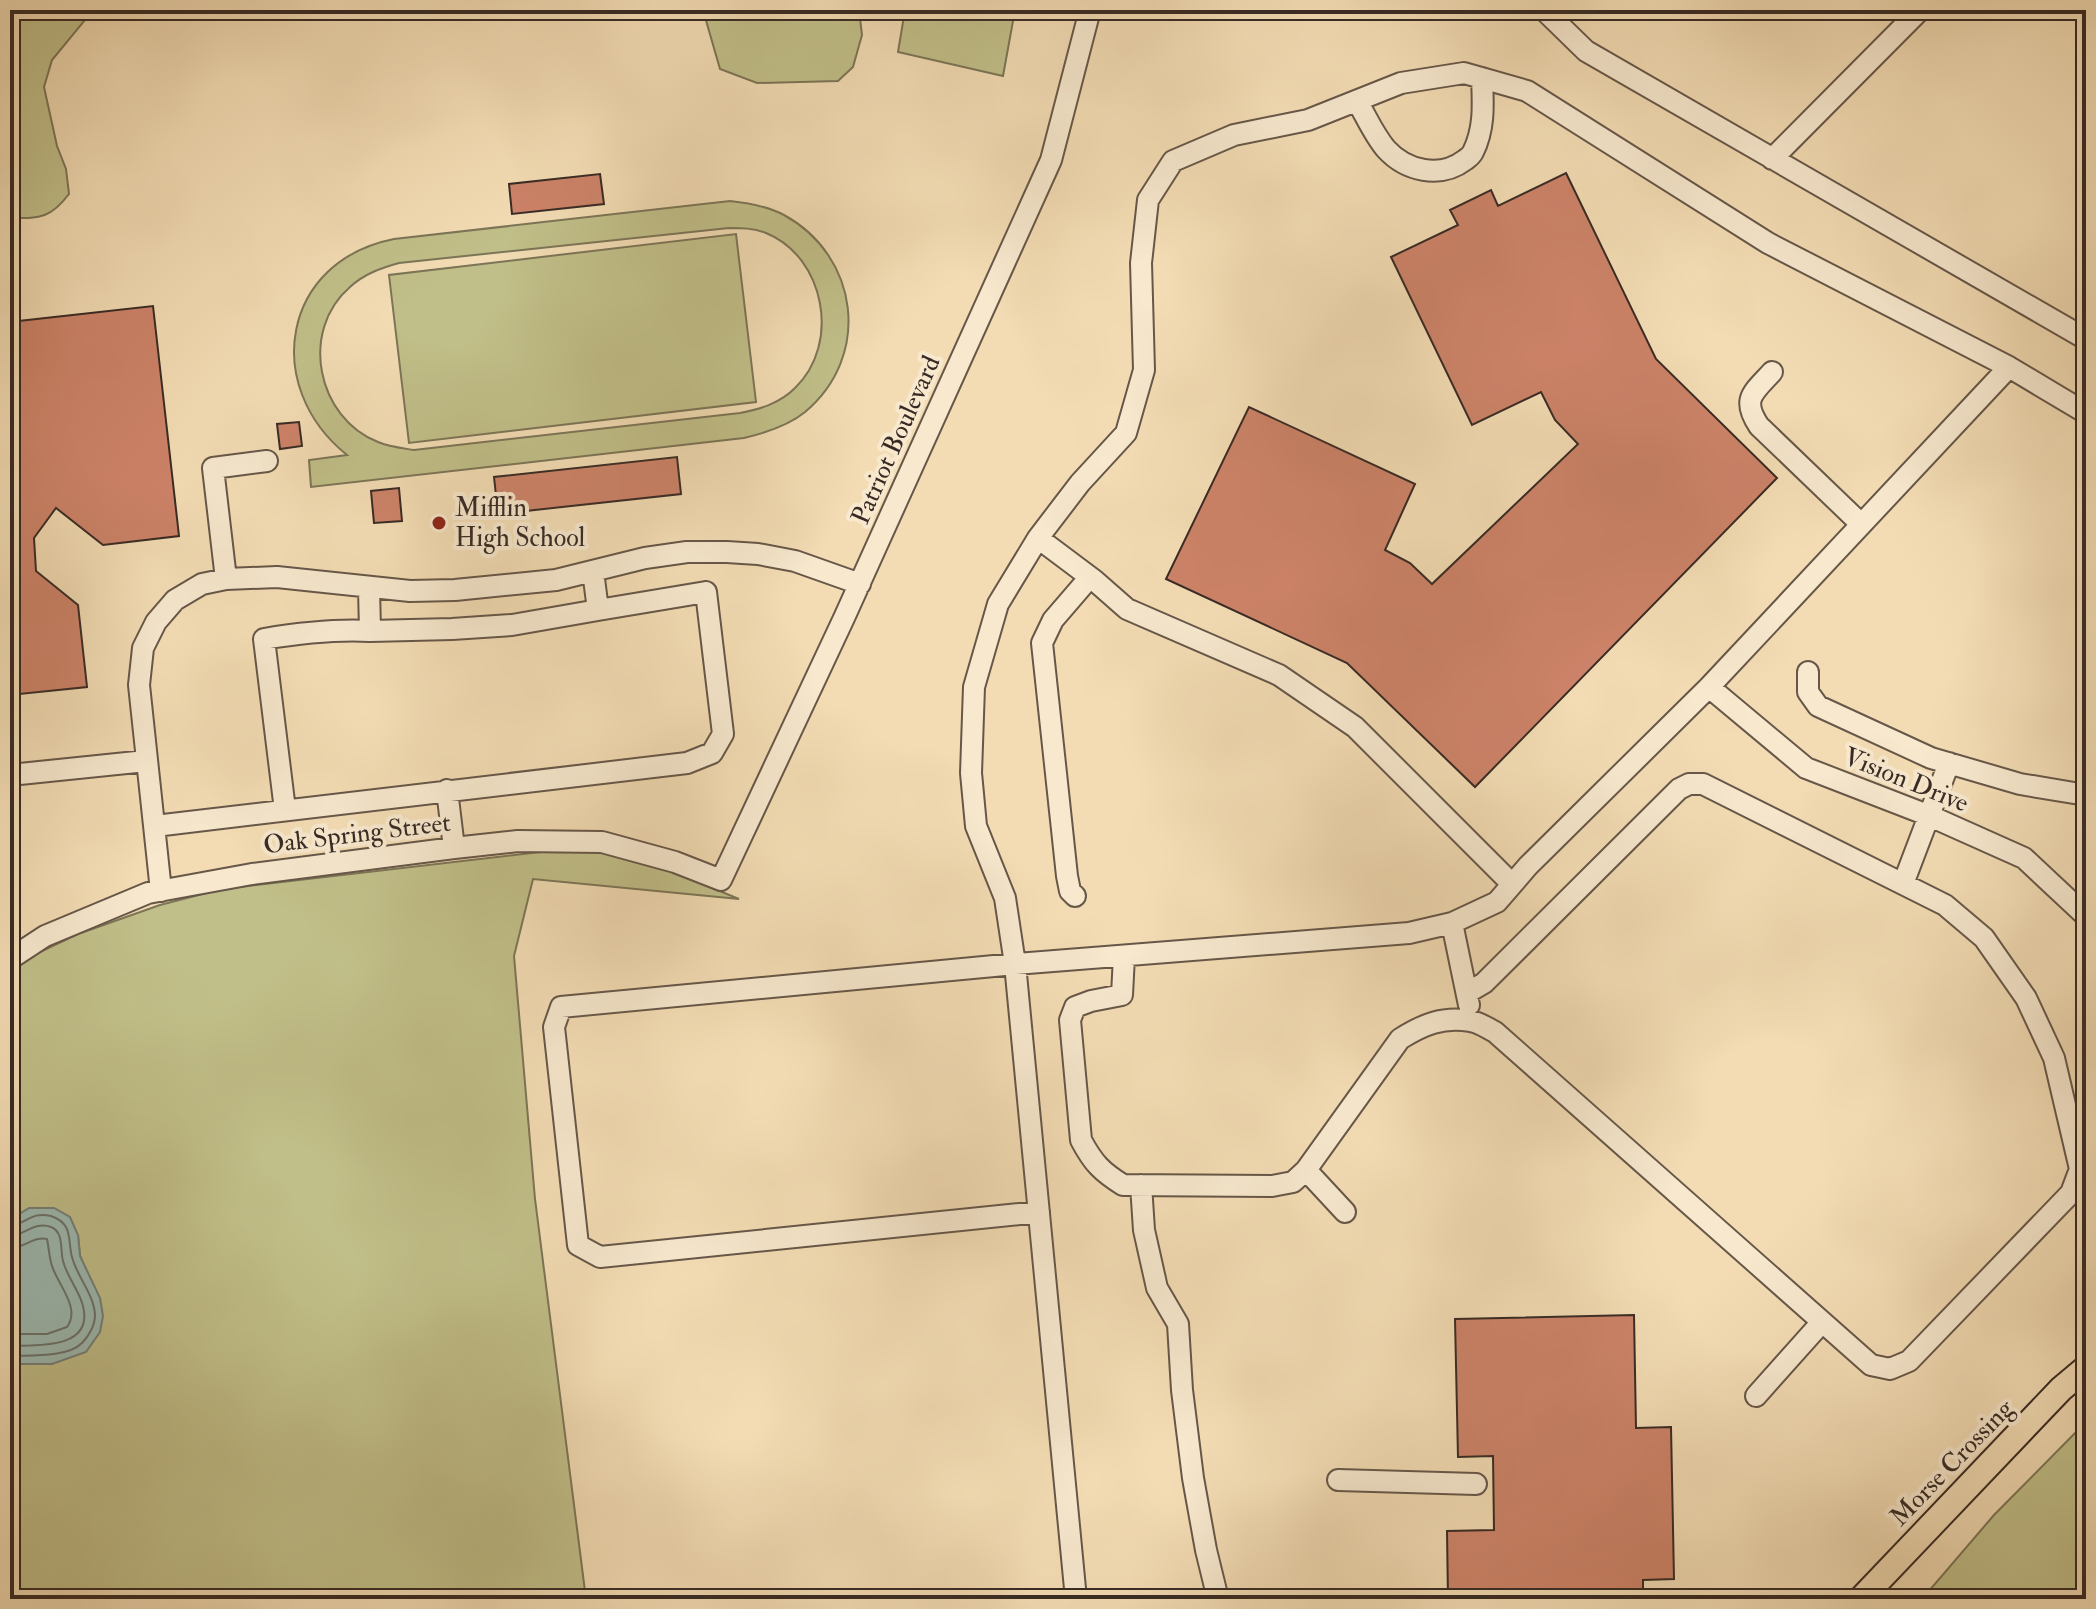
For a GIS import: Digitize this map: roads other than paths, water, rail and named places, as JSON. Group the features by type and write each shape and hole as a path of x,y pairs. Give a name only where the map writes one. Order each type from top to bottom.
{"main road":[{"name":"Morse Crossing","path":"1861,1599 2061,1389 2086,1368"}],"street":[{"name":"Patriot Boulevard","path":"721,880 860,584 1051,160 1090,10"},
{"path":"1544,10 1586,51 2086,339"},
{"path":"1772,159 1920,10"},
{"path":"1076,1599 1015,964 1005,898 976,826 971,773 974,687 998,604 1038,538 1080,483 1126,433 1144,370 1141,263 1148,200 1173,161 1234,135 1308,120 1401,83 1464,73 1527,91 1768,243 2009,367 2086,413"},
{"path":"1357,101 1386,149 1403,164 1439,171 1456,167 1472,155 1483,119 1482,78"},
{"path":"1039,1212 600,1257 578,1245 554,1027 561,1007 1015,964 1401,934 1452,923 1497,902 1539,855 1709,687 2009,367"},
{"path":"1772,372 1748,402 1750,412 1759,426 1861,524"},
{"path":"226,579 213,468 267,461"},
{"path":"1038,538 1127,609 1279,675 1355,727 1512,884"},
{"path":"161,891 139,685 143,648 156,622 175,600 202,584 226,579 277,577 410,591 455,590 556,580 645,558 687,552 727,552 795,561 860,584"},
{"path":"593,571 598,610"},
{"path":"1075,896 1070,891 1067,876 1042,643 1053,620 1090,577"},
{"path":"369,588 370,631"},
{"path":"155,826 687,763 712,753 723,734 706,592 512,625 370,631 340,629 264,639 285,810"},
{"path":"1808,672 1808,692 1818,706 1931,758 2020,784 2086,795"},
{"name":"Vision Drive","path":"1709,687 1806,768 1930,816 2024,858 2086,916"},
{"path":"10,775 146,761"},
{"path":"1903,884 1949,763"},
{"path":"1124,956 1122,995 1075,1007 1070,1020 1081,1140 1090,1158 1104,1173 1123,1185 1272,1186 1293,1182 1306,1170 1400,1039 1422,1025 1446,1020 1472,1021 1495,1032 1871,1365 1890,1369 1909,1361 2071,1193 2080,1169 2054,1058 2026,998 1984,938 1945,905 1703,784 1689,784 1679,789 1484,983 1467,993"},
{"path":"447,790 454,848"},
{"name":"Oak Spring Street","path":"10,959 45,936 148,893 252,874 454,848 518,841 602,842 675,862 721,880"},
{"path":"1452,923 1472,1021"},
{"path":"1306,1170 1345,1212"},
{"path":"1141,1185 1144,1230 1157,1288 1178,1324 1182,1390 1193,1478 1218,1599"},
{"path":"1756,1396 1822,1322"},
{"path":"1338,1480 1476,1484"}],"water":[{"path":"29,1208 54,1208 70,1217 78,1235 80,1256 100,1298 103,1316 100,1332 86,1352 52,1364 10,1364 10,1223"}],"place":[{"name":"Mifflin High School","path":"439,523"}]}
